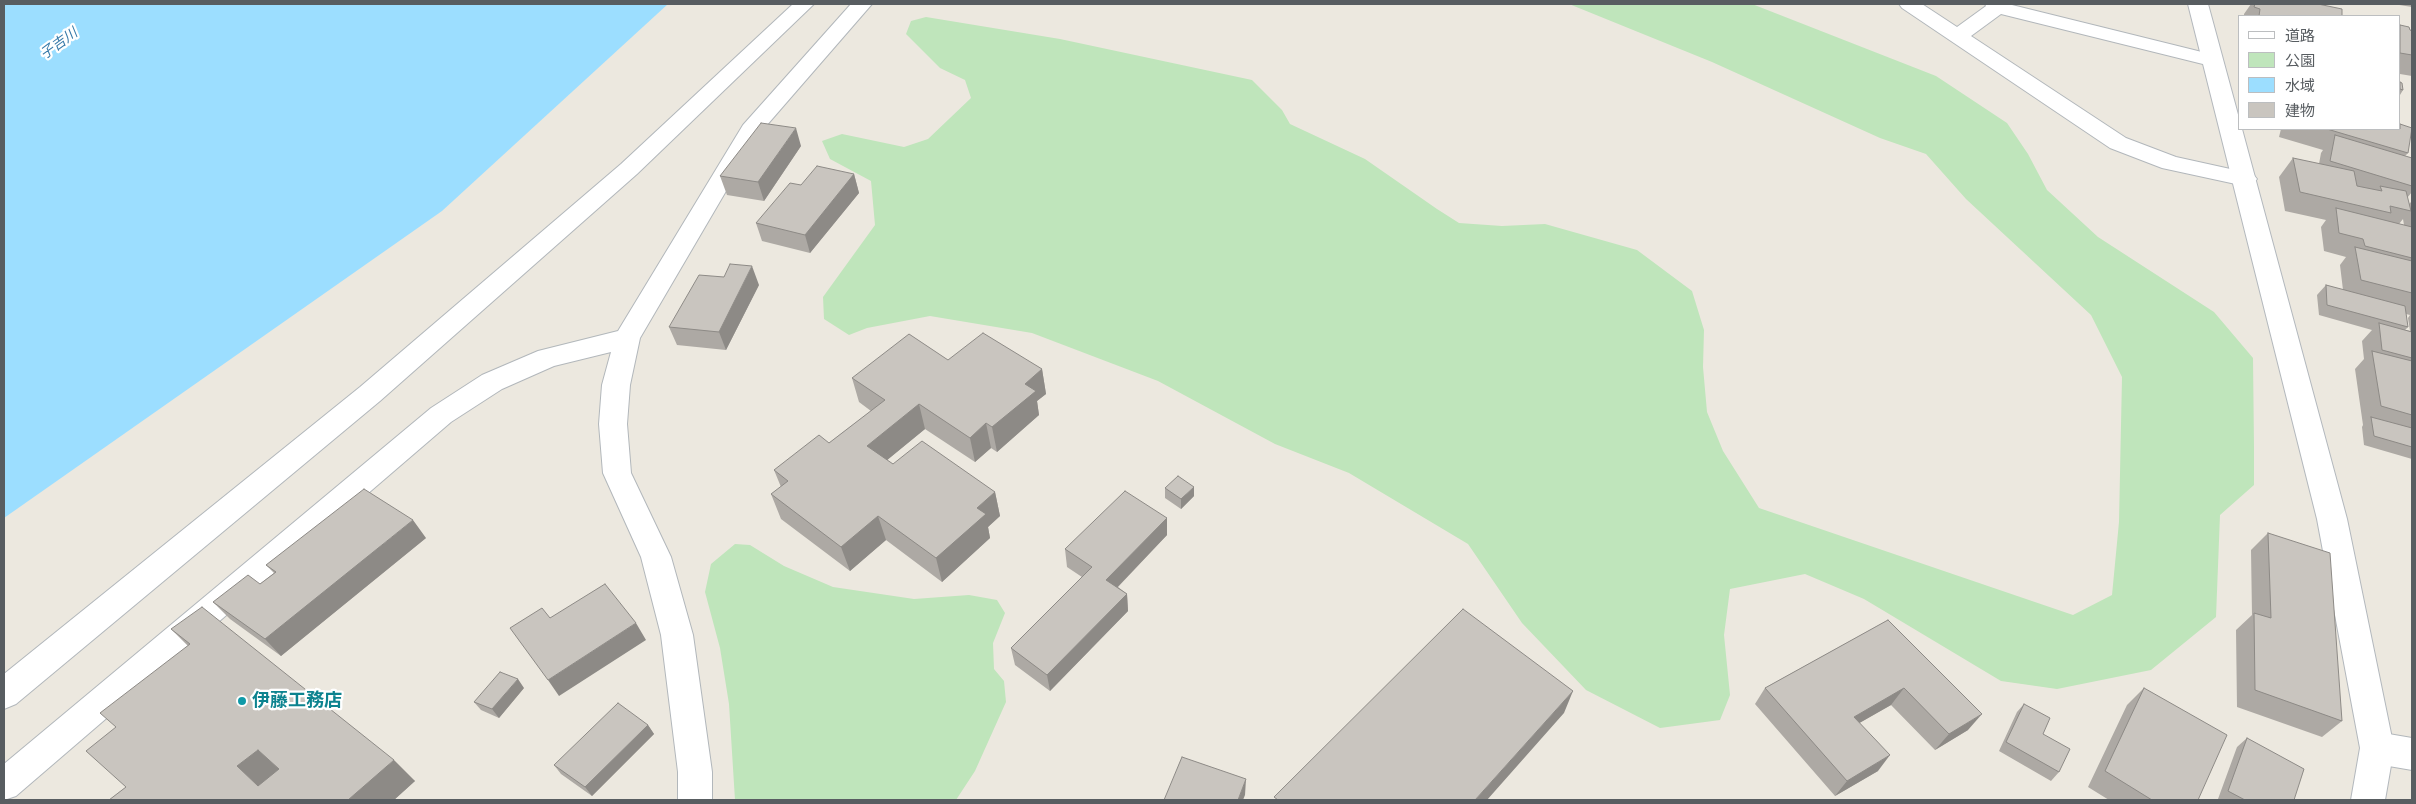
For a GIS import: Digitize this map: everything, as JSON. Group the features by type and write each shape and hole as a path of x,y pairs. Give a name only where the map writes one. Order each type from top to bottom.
{"street":[{"path":"4,694 377,387 630,169 804,4"},
{"path":"696,800 677,635 656,557 617,473 613,424 616,385 627,338 751,130 862,4"},
{"path":"1909,4 1959,35 2118,143 2170,162 2245,179"},
{"path":"2198,4 2211,60 2245,179 2332,520 2377,748 2368,800"},
{"path":"1959,35 1996,5 2211,60"},
{"path":"4,784 441,414 492,382 547,358 627,338"},
{"path":"2377,748 2412,754"}],"green space":[{"path":"1569,4 1752,4 1936,76 2007,123 2028,154 2047,190 2098,237 2214,312 2253,358 2254,447 2254,485 2220,515 2216,617 2151,670 2057,689 2001,681 1864,599 1805,574 1730,589 1724,635 1730,695 1720,720 1660,728 1586,690 1522,623 1468,544 1349,473 1275,444 1158,381 1032,333 930,316 867,328 849,335 824,319 823,297 875,225 871,181 830,159 822,141 842,134 904,147 928,139 971,98 965,80 940,68 906,34 911,21 926,17 1060,39 1252,80 1282,110 1290,124 1365,159 1459,223 1502,226 1545,224 1637,250 1692,291 1704,330 1703,367 1707,412 1723,451 1759,508 2073,615 2112,595 2119,522 2122,377 2091,315 1966,199 1926,154 1880,138 1712,62"},
{"path":"735,544 750,545 784,566 833,587 914,599 969,595 997,600 1005,613 993,643 994,669 1004,681 1006,702 975,771 956,800 735,800 729,704 720,648 705,592 711,564"}],"water":[{"name":"子吉川","path":"4,4 668,4 442,211 4,518"}],"building":[{"path":"2255,4 2318,4 2342,9 2342,15 2259,15 2260,9 2254,7"},
{"path":"2401,25 2409,27 2412,31 2412,55 2401,53"},
{"path":"761,123 796,128 758,182 720,176"},
{"path":"2401,124 2412,128 2408,153 2330,130 2401,130"},
{"path":"2335,135 2412,158 2412,186 2330,161"},
{"path":"2293,158 2354,171 2357,186 2382,191 2380,186 2406,191 2411,211 2390,206 2391,213 2300,192"},
{"path":"817,166 854,174 805,235 756,223 790,183 801,185"},
{"path":"2336,208 2412,227 2412,258 2365,246 2363,239 2339,233"},
{"path":"2355,247 2412,261 2412,293 2361,280"},
{"path":"730,264 752,266 719,332 669,327 699,275 724,277"},
{"path":"2326,285 2405,306 2408,327 2327,305"},
{"path":"2379,323 2412,332 2412,358 2382,350"},
{"path":"983,333 1042,369 1025,384 1036,391 992,427 986,423 970,438 919,404 867,446 893,464 922,441 995,492 977,508 986,514 936,558 878,516 841,547 771,494 788,481 774,470 819,435 829,443 885,400 852,378 909,334 948,360"},
{"path":"2372,351 2412,361 2412,415 2381,406"},
{"path":"2371,417 2412,428 2412,447 2374,436"},
{"path":"1178,476 1194,487 1181,499 1165,488"},
{"path":"364,489 413,520 265,639 213,602 248,575 260,584 276,572 266,565"},
{"path":"1125,491 1167,518 1106,580 1127,594 1047,675 1011,648 1092,567 1065,549"},
{"path":"2268,533 2330,553 2342,721 2255,690 2254,613 2271,618"},
{"path":"605,584 636,623 548,680 510,628 542,608 550,618"},
{"name":"伊藤工務店","path":"202,607 394,760 348,800 109,800 126,787 86,751 116,727 100,713 190,644 171,629","holes":["258,750 279,769 258,786 237,766"]},
{"path":"1463,609 1573,691 1475,800 1278,800 1274,797"},
{"path":"1888,620 1982,714 1949,734 1904,688 1854,717 1890,755 1847,781 1765,688"},
{"path":"500,672 518,679 492,709 474,702"},
{"path":"2144,688 2227,735 2198,800 2152,800 2105,771"},
{"path":"618,703 648,725 585,787 554,765"},
{"path":"2024,704 2050,718 2043,734 2070,749 2059,772 2006,742"},
{"path":"2247,738 2304,769 2294,800 2245,800 2228,791"},
{"path":"1182,757 1246,779 1238,800 1164,800"}],"place":[{"name":"伊藤工務店","path":"242,701"}]}
